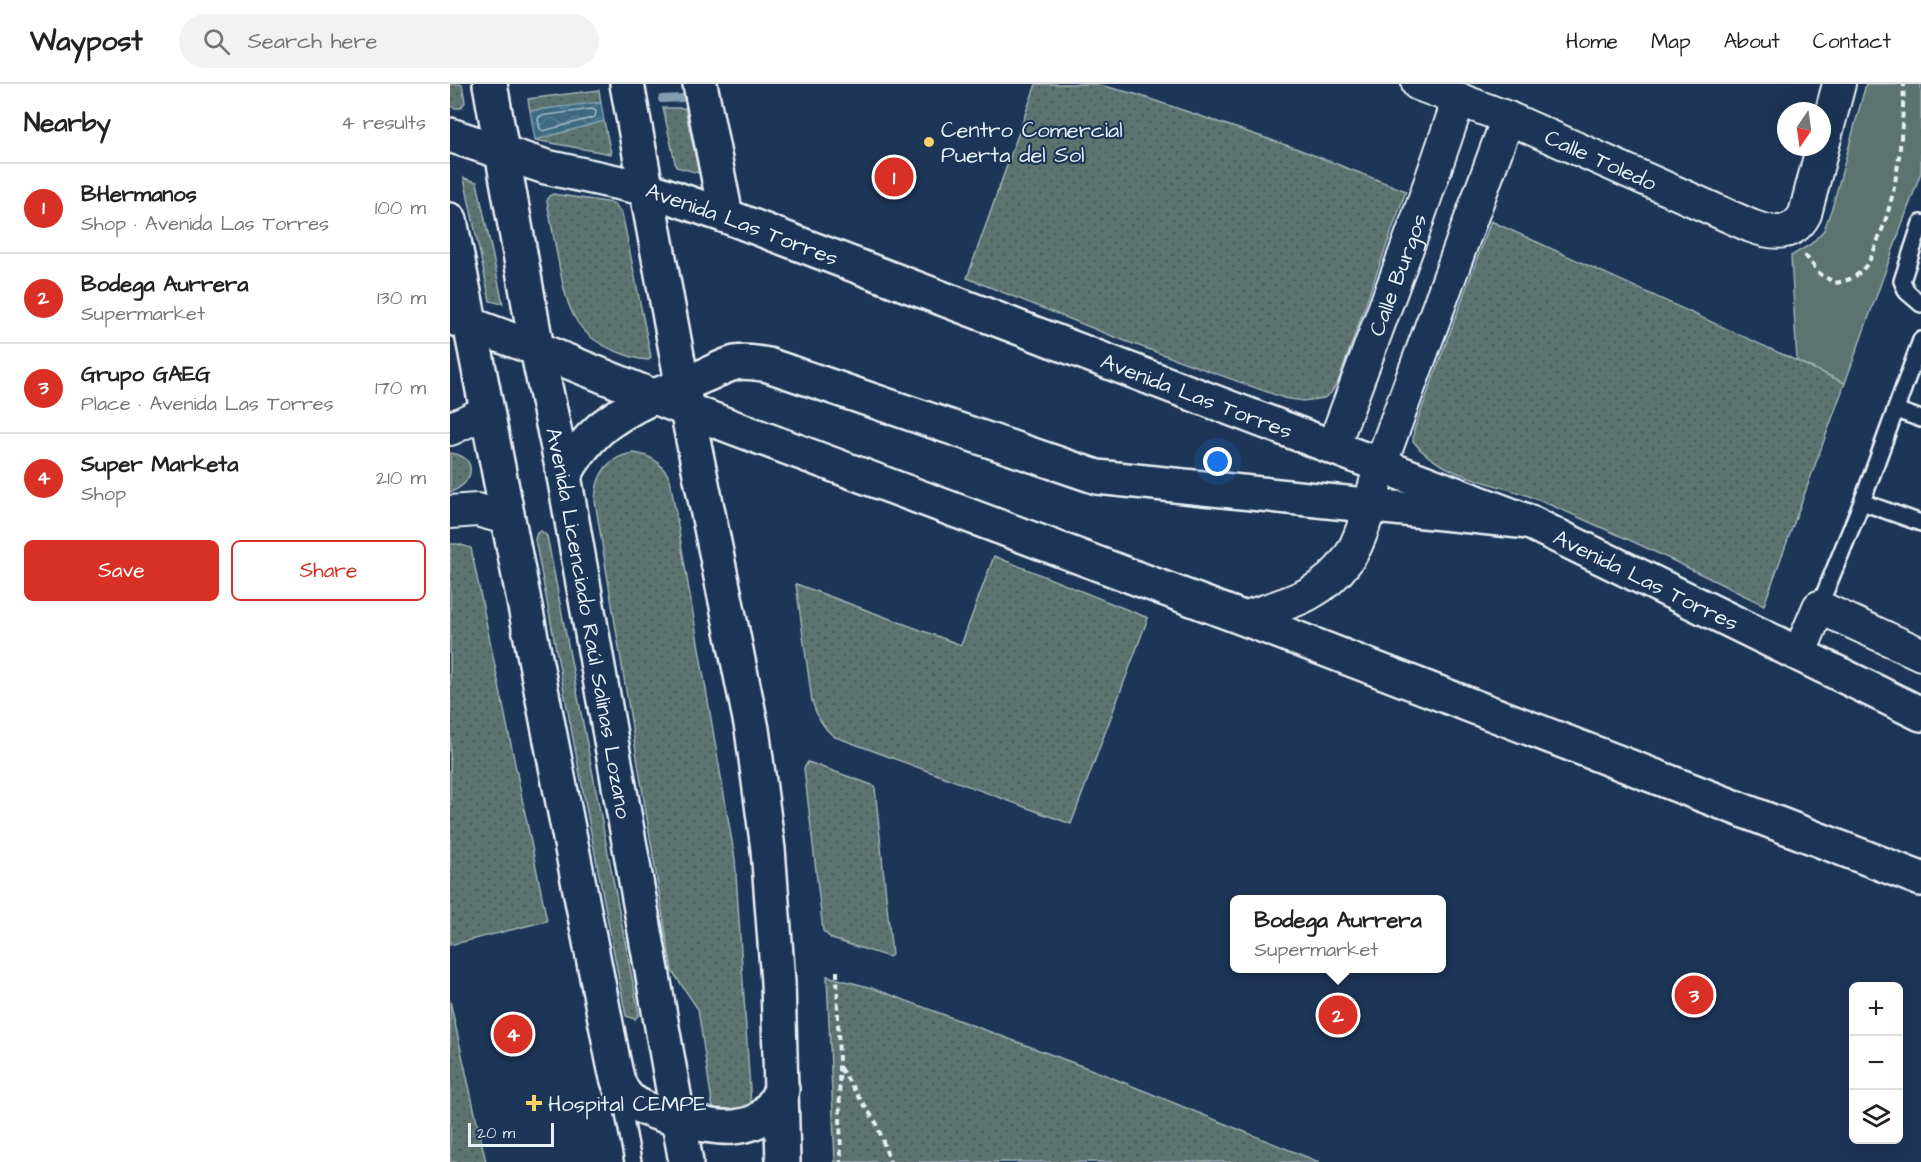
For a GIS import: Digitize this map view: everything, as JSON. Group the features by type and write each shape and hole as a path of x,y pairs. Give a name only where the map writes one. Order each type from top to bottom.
{"main road":[{"name":"Avenida Licenciado Raúl Salinas Lozano","path":"490,84 537,349 564,476 686,1162"},
{"path":"627,84 648,189 683,391 752,729 768,849 778,982 783,1162"},
{"path":"700,84 726,216"},
{"name":"Avenida Las Torres","path":"450,135 546,167 648,189 726,216 1529,522 1921,714"},
{"path":"450,220 460,321 486,412 620,1088 637,1106 680,1120 735,1127 751,1123 768,1112 782,1089"},
{"path":"460,321 537,349 683,391 721,422 1242,618 1921,879"},
{"path":"564,476 577,454 602,428 683,391 736,363 748,362 768,364 1097,477 1529,522"}],"street":[{"name":"Calle Toledo","path":"1418,84 1475,97 1508,118 1751,226 1792,241"},
{"path":"1792,241 1795,228 1805,214 1839,84"},
{"name":"Calle Burgos","path":"1333,447 1412,236 1475,97"},
{"path":"1242,618 1308,596 1323,586 1348,559 1357,542 1380,466 1508,118"},
{"path":"450,429 486,412"},
{"path":"450,512 477,510 507,518"},
{"path":"1799,654 1819,607 1921,654"}],"lane":[{"path":"1921,223 1902,281 1907,292 1921,304"},
{"path":"1819,607 1862,502 1921,340"},
{"path":"1896,410 1921,419"},
{"path":"1862,502 1921,524"},
{"path":"620,1088 633,1162"}],"path":[{"path":"1792,241 1820,274 1835,283 1852,278 1863,270 1872,256 1894,192 1900,160 1904,84"},
{"path":"837,971 841,1162"},
{"path":"840,1068 877,1124 890,1162"}],"green space":[{"path":"450,84 462,84 465,102 461,108 454,108 450,105"},
{"path":"1036,84 1096,84 1135,94 1298,149 1406,191 1338,382 1331,393 1324,398 1303,401 1284,398 1117,338 967,278"},
{"path":"1866,84 1921,84 1921,172 1845,383 1797,361 1791,256 1811,244 1824,230"},
{"path":"599,90 601,103 530,111 528,99"},
{"path":"663,108 685,108 699,173 676,167"},
{"path":"604,121 611,154 535,140"},
{"path":"464,178 477,182 503,304 490,301"},
{"path":"553,194 613,203 622,213 651,357 649,360 630,356 603,345 591,338 575,318 565,294 547,201"},
{"path":"1491,221 1845,383 1764,605 1560,509 1452,470 1424,453 1413,441 1414,430"},
{"path":"450,453 466,459 470,471 465,483 450,492"},
{"path":"633,453 655,460 670,479 735,859 751,1106 746,1111 719,1112 713,1109 698,1009 672,971 595,501 598,483 605,469 616,459"},
{"path":"541,531 547,536 639,1014 635,1019 626,1016 535,539 537,533"},
{"path":"450,544 471,548 547,921 450,945"},
{"path":"994,556 1148,618 1071,824 833,736 820,720 812,701 796,584 961,645"},
{"path":"808,762 875,788 892,955 889,957 832,939 823,931 804,768"},
{"path":"827,976 872,988 1098,1072 1319,1162 835,1162"},
{"path":"450,1001 486,1162 450,1162"}],"water":[{"path":"601,103 604,121 535,140 530,111"}],"waterway":[{"path":"662,99 683,98"}],"place":[{"name":"Centro Comercial Puerta del Sol","path":"929,142"},
{"name":"BHermanos","path":"894,177"},
{"name":"Grupo GAEG","path":"1694,995"},
{"name":"Bodega Aurrera","path":"1338,1015"},
{"name":"Super Marketa","path":"513,1034"},
{"name":"Hospital CEMPE","path":"534,1103"}]}
